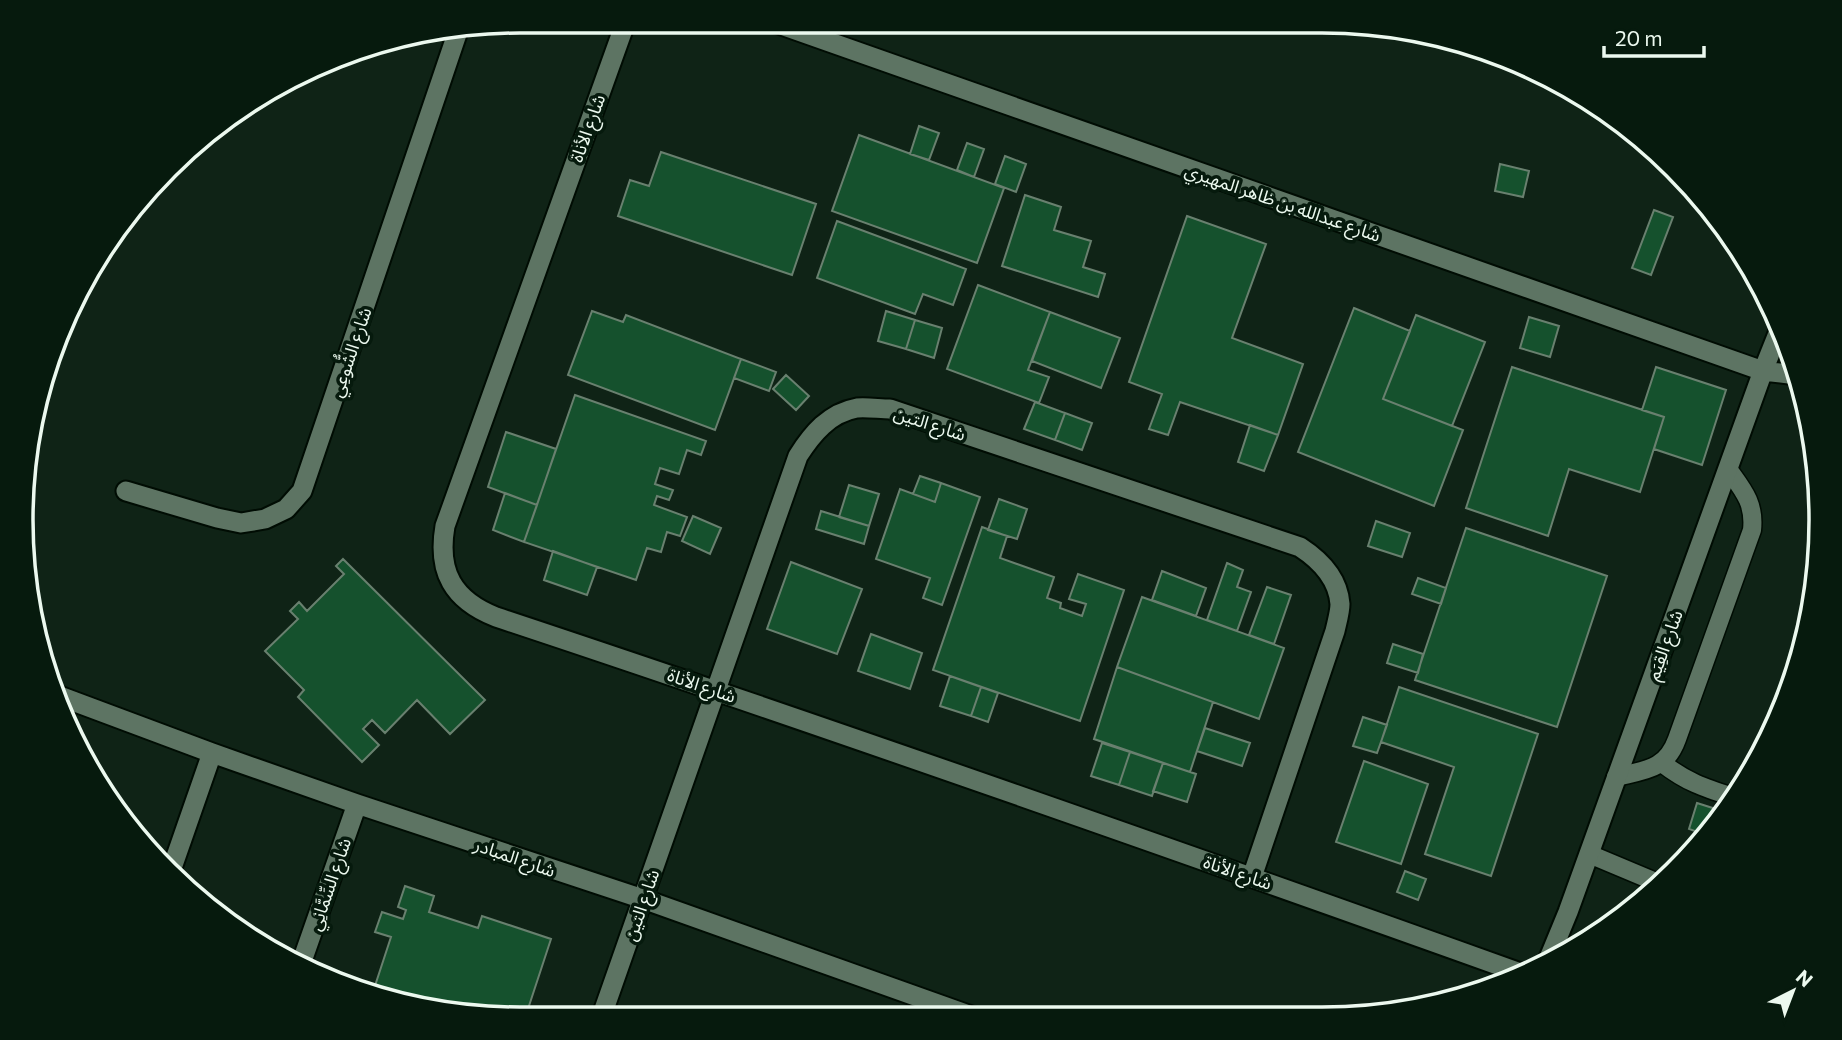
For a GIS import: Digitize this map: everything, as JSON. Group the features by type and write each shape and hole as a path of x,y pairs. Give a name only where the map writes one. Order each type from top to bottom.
{"street":[{"name":"شارع الأناة","path":"622,33 445,526 442,545 444,565 451,583 463,598 478,610 716,690 1510,969"},
{"name":"شارع عبدالله بن ظاهر المهيري","path":"804,33 1763,371 1786,374"},
{"name":"شارع الشُّوعِي","path":"126,491 241,523 265,519 286,509 302,491 456,37"},
{"name":"شارع القِيَم","path":"1553,948 1775,342"},
{"name":"شارع التين","path":"605,1007 798,456 820,426 856,408 890,409 1300,547 1314,556 1326,569 1336,585 1340,605 1335,631 1252,877"},
{"name":"شارع المبادر","path":"67,699 212,753 643,899 946,1007"},
{"path":"174,862 212,753"},
{"name":"شارع السِّمَّانِي","path":"304,956 358,804"}],"lane":[{"path":"1616,777 1654,768 1662,763 1674,748 1752,530 1753,519 1749,501 1728,468"},
{"path":"1662,763 1692,783 1724,794"},
{"path":"1589,854 1650,879"}],"building":[{"path":"919,126 939,133 929,160 910,154"},
{"path":"859,135 1004,188 977,263 832,211"},
{"path":"967,143 984,149 974,177 957,170"},
{"path":"661,152 816,204 792,275 618,216 630,180 649,186"},
{"path":"1005,156 1026,164 1016,192 995,184"},
{"path":"1500,164 1529,171 1523,197 1495,191"},
{"path":"1025,195 1061,207 1054,230 1091,241 1083,267 1105,274 1098,297 1002,266"},
{"path":"1654,210 1673,217 1651,275 1632,268"},
{"path":"1187,216 1266,244 1232,338 1303,364 1278,435 1180,402 1168,435 1149,429 1162,394 1129,382"},
{"path":"837,221 966,269 953,305 923,294 915,314 817,278"},
{"path":"978,285 1050,312 1028,370 1049,377 1039,403 947,369"},
{"path":"1354,308 1410,331 1383,399 1463,430 1434,506 1298,452"},
{"path":"592,311 623,322 626,315 741,359 715,430 568,375"},
{"path":"886,311 915,320 906,349 878,341"},
{"path":"1050,312 1120,338 1101,388 1032,361"},
{"path":"1416,315 1485,342 1452,426 1383,399"},
{"path":"1529,317 1559,326 1550,357 1520,348"},
{"path":"915,320 942,328 934,358 906,349"},
{"path":"741,359 776,372 769,391 734,378"},
{"path":"1512,367 1664,417 1640,492 1569,469 1548,536 1466,508"},
{"path":"1656,367 1726,390 1702,465 1654,449 1664,417 1642,410"},
{"path":"786,375 809,396 796,410 773,389"},
{"path":"575,395 706,441 701,455 687,450 679,474 660,468 655,484 673,490 669,500 657,496 654,505 687,517 680,536 667,532 661,552 647,548 636,580 524,542"},
{"path":"1035,402 1065,413 1055,440 1024,429"},
{"path":"1065,413 1092,423 1082,450 1055,440"},
{"path":"1250,425 1278,435 1264,471 1238,462"},
{"path":"506,432 556,449 537,505 488,487"},
{"path":"920,476 941,483 935,502 913,494"},
{"path":"941,483 980,497 942,605 923,598 930,578 876,559 900,489 935,502"},
{"path":"849,485 879,494 869,526 839,517"},
{"path":"505,493 537,505 524,542 493,530"},
{"path":"999,499 1027,509 1017,539 988,530"},
{"path":"821,511 869,526 864,544 816,529"},
{"path":"693,516 721,528 710,554 682,541"},
{"path":"1376,521 1410,533 1402,557 1368,546"},
{"path":"982,527 1007,536 1000,558 1054,577 1047,598 1061,603 1060,608 1082,616 1086,604 1069,599 1078,574 1124,590 1080,721 933,670"},
{"path":"1466,528 1607,576 1557,727 1415,680"},
{"path":"553,551 597,567 587,595 544,580"},
{"path":"343,559 485,700 450,734 417,700 385,733 372,720 363,729 379,745 362,762 298,697 304,690 265,651 298,619 290,611 299,602 307,611 344,574 336,566"},
{"path":"791,562 862,589 837,654 767,629"},
{"path":"1227,563 1243,570 1237,587 1251,592 1237,631 1207,620"},
{"path":"1162,571 1206,588 1196,616 1152,600"},
{"path":"1418,578 1446,588 1441,604 1412,594"},
{"path":"1267,587 1291,595 1274,644 1249,635"},
{"path":"1142,597 1284,648 1259,719 1117,667"},
{"path":"871,634 922,653 910,689 858,671"},
{"path":"1393,644 1423,654 1418,673 1387,663"},
{"path":"1117,667 1213,702 1190,772 1094,739"},
{"path":"950,676 981,687 971,716 940,706"},
{"path":"981,687 998,693 988,722 971,716"},
{"path":"1399,687 1538,734 1491,876 1425,854 1454,767 1381,742"},
{"path":"1363,717 1387,725 1377,753 1353,746"},
{"path":"1205,728 1250,743 1242,766 1197,751"},
{"path":"1102,743 1130,752 1119,785 1091,776"},
{"path":"1130,752 1163,763 1152,796 1119,785"},
{"path":"1364,761 1428,784 1401,864 1336,842"},
{"path":"1163,763 1196,774 1187,802 1153,791"},
{"path":"1697,803 1714,808 1696,831 1689,829"},
{"path":"1405,871 1426,879 1418,900 1397,892"},
{"path":"405,886 434,896 429,912 478,928 482,916 551,939 529,1007 456,1003 375,984 391,937 375,932 382,912 403,919 406,910 398,907"}]}
